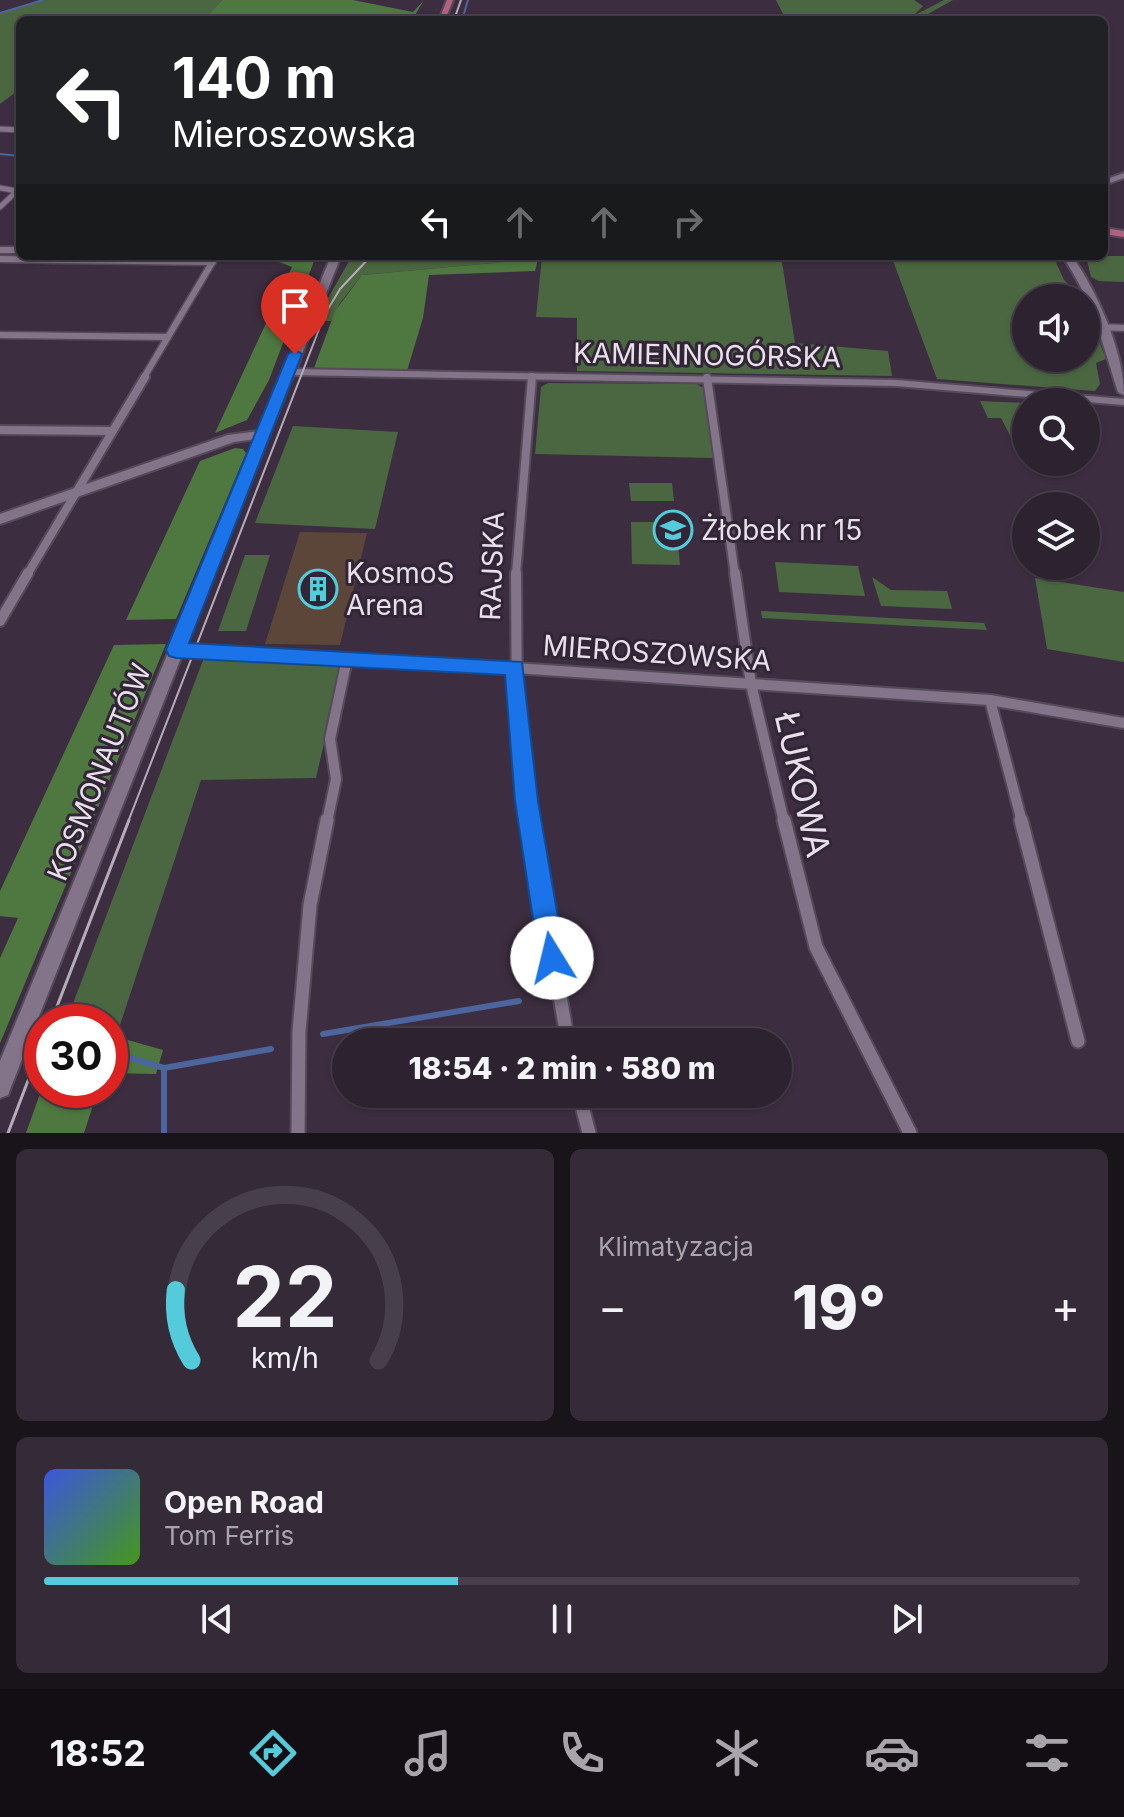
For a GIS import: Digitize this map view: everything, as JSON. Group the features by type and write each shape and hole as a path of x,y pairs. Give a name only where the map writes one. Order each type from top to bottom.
{"street":[{"path":"0,207 16,193"},
{"path":"0,621 213,260"},
{"name":"KOSMONAUTÓW","path":"0,1087 334,260"},
{"name":"KOSMONAUTÓW","path":"319,299 345,260"},
{"path":"1075,260 1084,284"},
{"path":"1124,328 1100,327 1124,392"},
{"path":"0,335 168,337"},
{"name":"KAMIENNOGÓRSKA","path":"288,372 909,383 1124,402"},
{"name":"RAJSKA","path":"532,376 517,538 515,668 527,801 566,1028"},
{"name":"ŁUKOWA","path":"707,378 751,684 816,947 910,1133"},
{"path":"0,430 112,431"},
{"path":"0,519 232,438 263,434"},
{"name":"MIEROSZOWSKA","path":"176,650 515,668 990,700 1124,723"},
{"path":"298,1133 299,1032 310,905 336,779 330,739 347,659"},
{"path":"990,700 1078,1041"},
{"path":"583,1108 589,1133"}],"green space":[{"path":"45,0 222,0 207,16 16,16 16,92 0,104 0,12"},
{"path":"222,0 353,0 413,12 424,0 414,16 207,16"},
{"path":"776,0 914,0 923,6 913,16 784,16"},
{"path":"944,0 953,0 928,14 913,16"},
{"path":"1124,256 1124,282 1099,281 1091,277 1087,260"},
{"path":"314,260 269,380 247,420 215,433 292,267 279,262"},
{"path":"350,260 527,260 362,275 340,303 331,321 315,321"},
{"path":"538,260 535,271 429,275 423,318 407,371 314,368 335,311 362,275"},
{"path":"542,260 782,260 795,343 888,351 892,376 577,371 577,318 536,317"},
{"path":"893,260 1055,260 1068,284 1012,284 1012,372 1098,372 1100,384 1097,388 937,379"},
{"path":"1100,344 1106,359 1100,361"},
{"path":"548,383 697,384 703,388 713,458 535,454 541,387"},
{"path":"980,401 1012,402 1012,439 1001,418 988,418"},
{"path":"293,426 398,432 375,529 255,523"},
{"path":"235,448 243,449 246,453 176,619 126,620 200,461"},
{"path":"629,483 672,483 674,501 631,501"},
{"path":"631,522 676,522 680,565 632,564"},
{"path":"245,555 270,555 246,631 218,631"},
{"path":"775,562 858,566 865,596 779,592"},
{"path":"872,577 891,590 947,591 952,609 881,606"},
{"path":"1035,580 1124,592 1124,662 1047,649"},
{"path":"761,611 984,623 987,630 762,618"},
{"path":"166,644 0,1043 0,958 18,918 0,916 0,891 114,645"},
{"path":"205,655 339,665 341,669 316,778 201,780 127,1004 73,1004"},
{"path":"128,1040 163,1050 156,1074 128,1073"},
{"path":"35,1108 92,1108 84,1133 26,1133"}],"building":[{"name":"KosmoS Arena","path":"300,532 367,533 340,645 265,644"}],"waterway":[{"path":"0,13 43,0"},
{"path":"463,16 468,0"},
{"path":"0,154 16,156"},
{"path":"323,1034 519,1001"},
{"path":"164,1068 271,1049"},
{"path":"128,1057 164,1068"},
{"path":"164,1068 164,1133"}],"tram line":[{"path":"455,16 461,0"},
{"path":"128,822 325,314 340,289 367,260"},
{"path":"58,1004 129,820"},
{"path":"8,1133 24,1091"}],"place":[{"name":"Żłobek nr 15","path":"673,530"},
{"name":"KosmoS Arena","path":"318,589"}],"route":[{"path":"295,354 176,650 515,668 527,801 552,958"}]}
